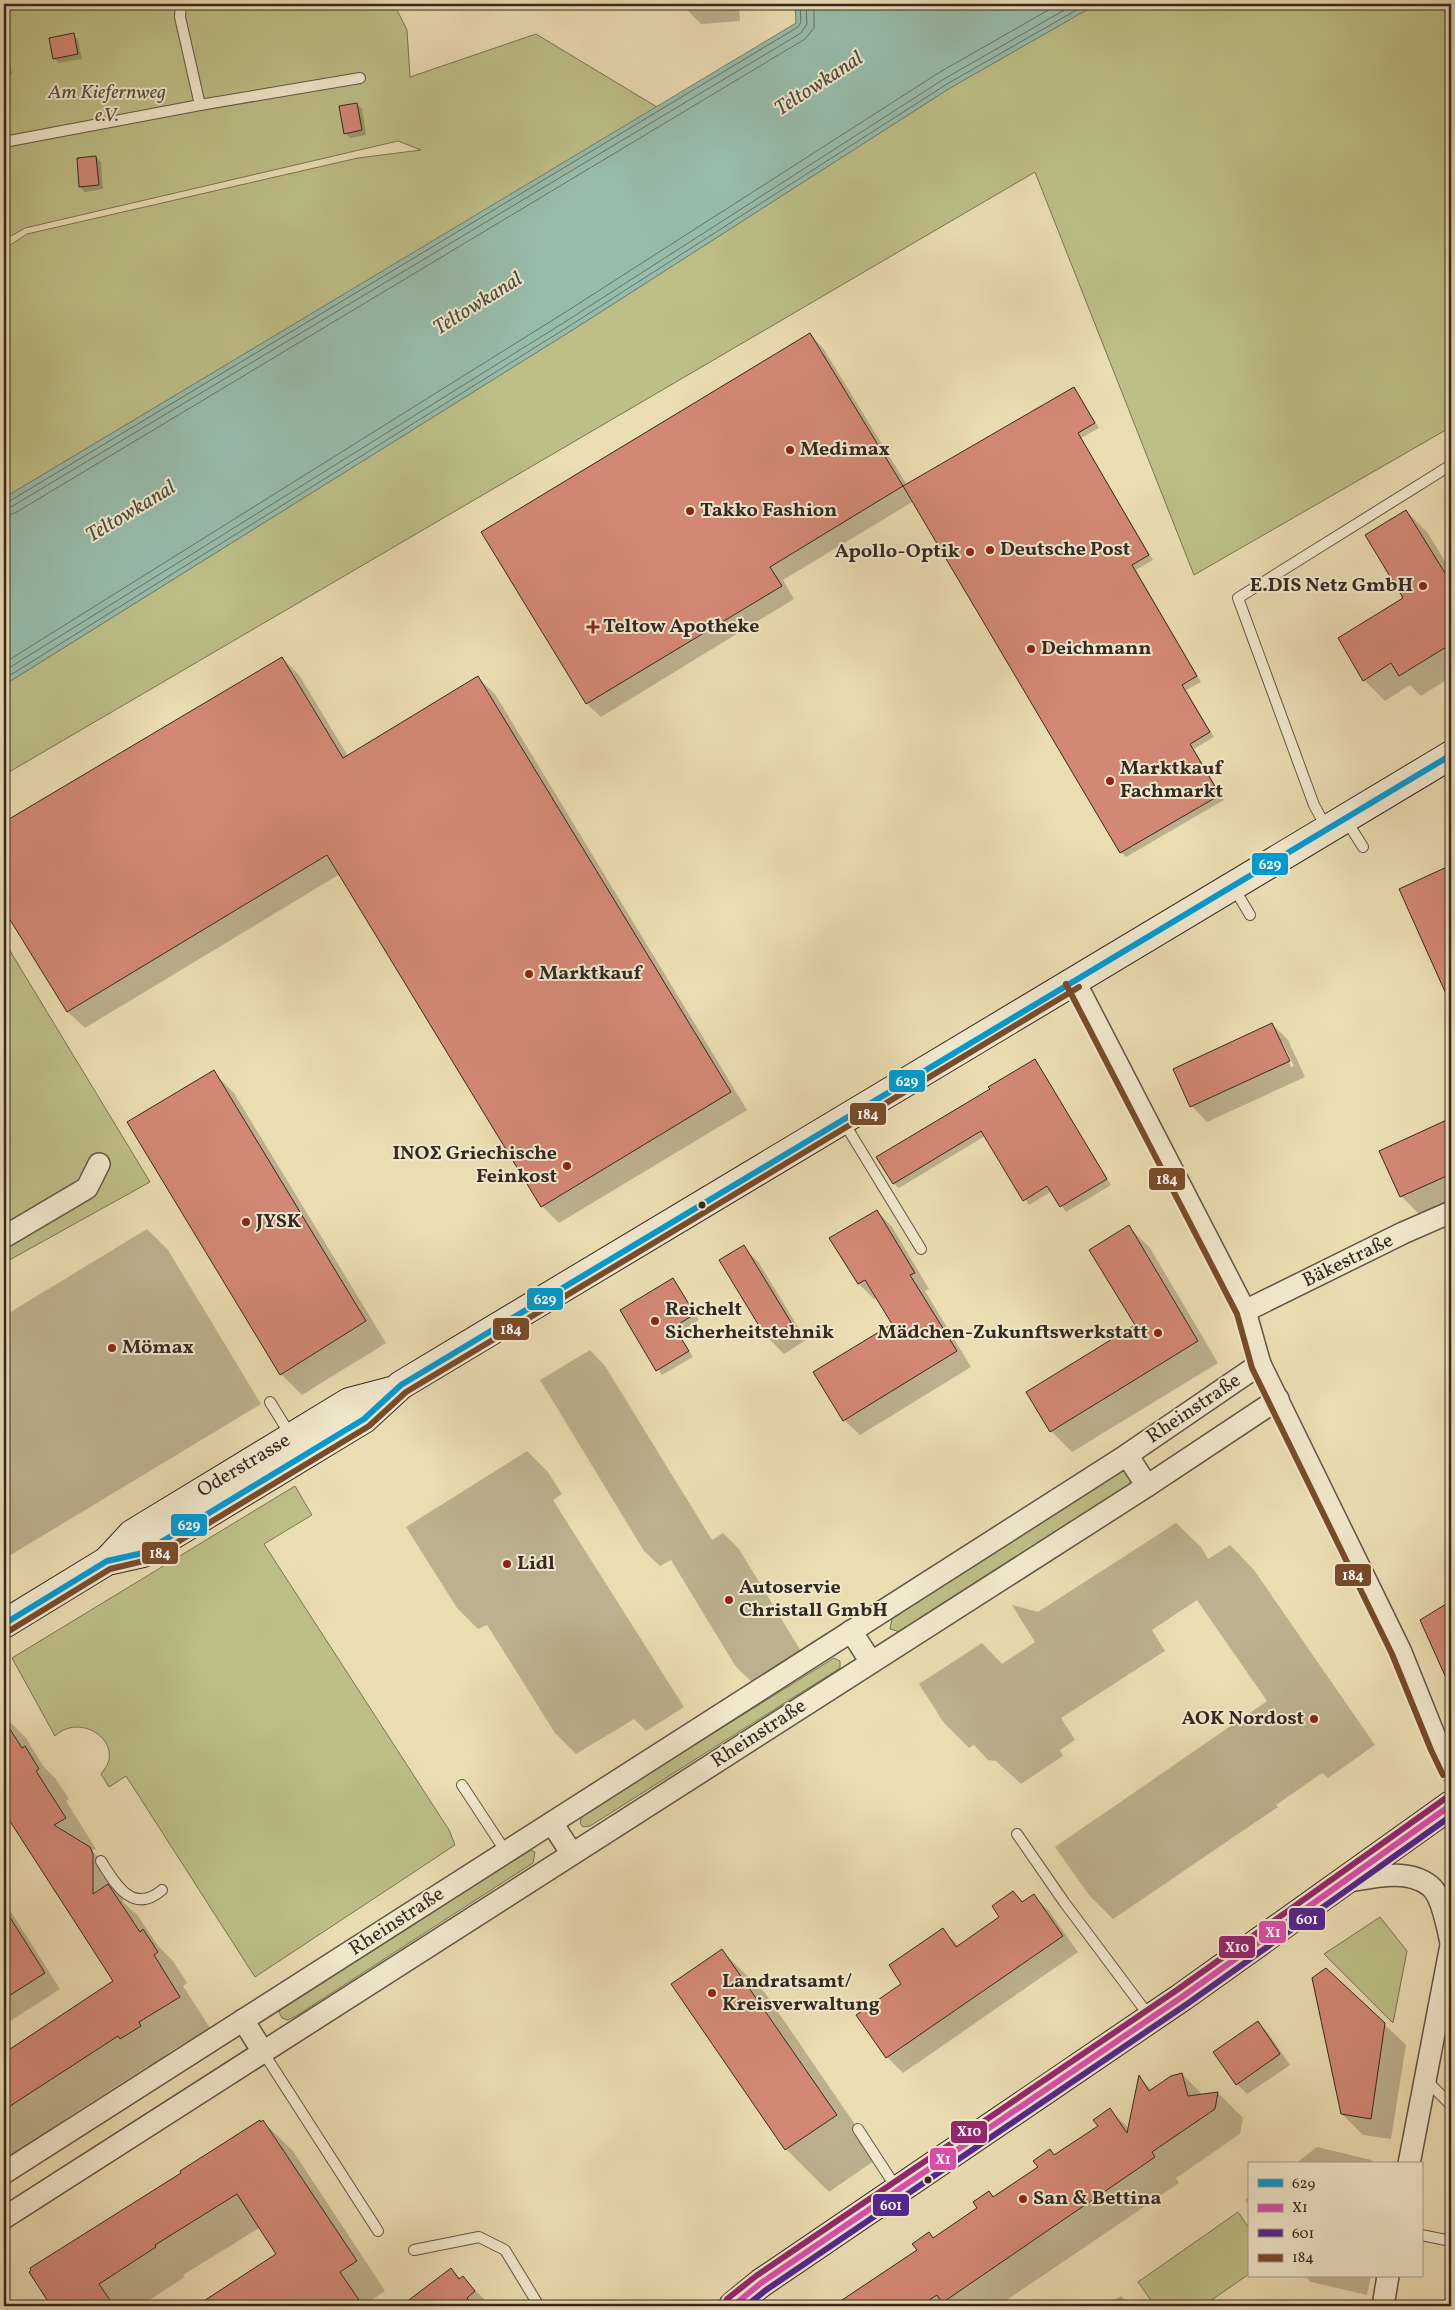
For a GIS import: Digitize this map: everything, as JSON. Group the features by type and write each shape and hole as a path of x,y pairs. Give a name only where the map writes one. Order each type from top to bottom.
{"main road":[{"name":"Oderstrasse","path":"4,1624 107,1561 143,1553 303,1454 364,1419 393,1391 841,1118 1234,887 1451,755"},
{"path":"740,2304 762,2283 1151,2018 1451,1804"}],"street":[{"path":"1074,980 1245,1311 1260,1364 1400,1650 1439,1748 1451,1771"},
{"path":"4,1237 87,1188 99,1164"},
{"name":"Bäkestraße","path":"1245,1311 1451,1212"},
{"name":"Rheinstraße","path":"4,2173 1127,1455 1260,1364"},
{"name":"Rheinstraße","path":"4,2218 1147,1486 1278,1399"},
{"name":"Rheinstraße","path":"1127,1455 1147,1486"},
{"path":"851,1631 871,1662"},
{"path":"552,1823 572,1854"},
{"path":"1343,1882 1386,1876 1409,1876 1432,1886 1445,1914 1451,1944 1447,1984 1424,2078 1408,2162"},
{"path":"243,2020 263,2052"},
{"path":"1383,2306 1388,2278"}],"lane":[{"path":"181,4 180,16 200,105"},
{"path":"4,142 200,105 360,78"},
{"path":"1363,847 1314,805 1238,598 1451,466"},
{"path":"1234,887 1250,915"},
{"path":"841,1118 921,1248"},
{"path":"270,1402 303,1454"},
{"path":"462,1785 506,1852"},
{"path":"1017,1834 1064,1902 1151,2018"},
{"path":"101,1861 123,1893 135,1899 154,1897 162,1890"},
{"path":"263,2052 378,2231"},
{"path":"1424,2078 1451,2104"},
{"path":"858,2129 898,2192"},
{"path":"1422,2235 1451,2241"},
{"path":"414,2250 479,2237 505,2250 539,2306"}],"green space":[{"name":"Am Kiefernweg e.V.","path":"4,4 394,4 407,30 410,77 536,34 657,107 4,498 4,249 27,234 358,158 421,150 398,141 25,228 4,240"},
{"path":"1097,4 1451,4 1451,427 1194,575 1035,172 4,775 4,685 574,329 950,88"},
{"path":"4,941 150,1182 4,1263"},
{"path":"1120,1469 1130,1474 1130,1484 900,1632 890,1629 892,1619"},
{"path":"295,1486 312,1515 264,1544 449,1830 455,1845 255,1977 126,1776 109,1787 101,1774 109,1760 106,1742 92,1730 83,1728 73,1727 55,1736 12,1658"},
{"path":"834,1658 840,1661 840,1668 590,1826 583,1827 580,1823 582,1815"},
{"path":"531,1850 535,1852 533,1863 296,2016 288,2020 282,2018 279,2012 288,2002"},
{"path":"1380,1917 1407,1951 1393,2023 1324,1954"},
{"path":"1238,2212 1248,2227 1248,2275 1203,2306 1155,2306 1138,2282"}],"water":[{"name":"Teltowkanal","path":"795,4 1097,4 950,88 574,329 4,685 4,498 796,23"}],"building":[{"path":"74,33 78,54 53,59 49,38"},
{"path":"357,103 362,130 344,134 339,106"},
{"path":"96,156 99,185 79,187 77,158"},
{"path":"810,333 903,486 770,567 782,586 586,704 481,532"},
{"path":"1074,387 1095,423 1078,433 1149,555 1132,565 1197,676 1182,685 1210,732 1190,744 1220,795 1120,853 903,486"},
{"name":"E.DIS Netz GmbH","path":"1406,510 1445,573 1451,569 1451,644 1399,676 1391,663 1363,681 1338,638 1403,598 1365,535"},
{"name":"Marktkauf","path":"282,657 343,758 478,676 731,1092 541,1207 327,855 67,1012 4,910 4,822"},
{"path":"1451,865 1451,1005 1399,889"},
{"path":"1272,1023 1290,1061 1190,1107 1173,1069"},
{"path":"1035,1059 1107,1179 1060,1207 1047,1186 1023,1201 981,1131 893,1184 876,1157 990,1089 988,1087"},
{"name":"JYSK","path":"214,1070 366,1321 280,1375 127,1122"},
{"path":"1451,1118 1451,1174 1400,1197 1379,1151"},
{"path":"877,1210 915,1273 910,1275 957,1351 843,1421 813,1372 892,1324 865,1280 858,1284 829,1238"},
{"name":"Mädchen-Zukunftswerkstatt","path":"1129,1225 1198,1341 1050,1432 1026,1392 1135,1325 1089,1250"},
{"path":"744,1245 792,1324 767,1339 719,1260"},
{"name":"Reichelt Sicherheitstehnik","path":"673,1278 695,1314 674,1327 689,1351 656,1371 620,1310"},
{"path":"1451,1601 1451,1689 1420,1620"},
{"path":"4,1720 22,1748 25,1746 39,1769 36,1771 66,1818 54,1825 90,1847 93,1854 93,1894 108,1884 140,1932 143,1929 158,1952 154,1955 180,1997 139,2022 141,2026 120,2039 118,2036 4,2110 4,2053 113,1981 4,1812"},
{"path":"1013,1891 1022,1902 1034,1894 1063,1936 886,2058 856,2015 901,1984 889,1965 943,1928 956,1947 999,1917 992,1906"},
{"path":"4,1908 45,1973 4,1999"},
{"path":"722,1949 837,2115 785,2150 671,1984"},
{"path":"1326,1968 1385,2023 1371,2119 1341,2114 1312,1978"},
{"path":"1258,2021 1280,2054 1236,2085 1213,2052"},
{"path":"1182,2073 1188,2096 1218,2092 1215,2109 1152,2152 1155,2157 942,2303 937,2295 920,2306 833,2306 917,2250 912,2244 929,2232 933,2238 977,2208 973,2202 989,2191 993,2197 1038,2167 1033,2161 1050,2149 1054,2155 1098,2126 1093,2120 1110,2108 1127,2133 1139,2075 1149,2091 1171,2076"},
{"path":"260,2120 261,2122 263,2120 357,2261 340,2272 363,2306 196,2306 276,2254 237,2194 155,2245 156,2247 99,2284 114,2306 51,2306 29,2272 30,2268 181,2173 180,2171"},
{"path":"451,2268 459,2279 463,2276 475,2291 467,2298 473,2306 401,2306"}],"transit line":[{"name":"629","path":"4,1624 107,1561 143,1553 364,1419 401,1385 1451,755"},
{"name":"184","path":"1066,984 1237,1314 1252,1368 1392,1654 1443,1775"},
{"name":"184","path":"9,1631 110,1569 148,1560 369,1426 406,1392 1079,987"},
{"name":"X10","path":"727,2299 756,2276 1177,1990 1446,1798"},
{"name":"X1","path":"733,2306 761,2283 1182,1997 1451,1805"},
{"name":"601","path":"746,2306 766,2290 1187,2004 1451,1816"}],"place":[{"name":"Medimax","path":"790,450"},
{"name":"Takko Fashion","path":"690,511"},
{"name":"Deutsche Post","path":"990,550"},
{"name":"Apollo-Optik","path":"970,552"},
{"name":"E.DIS Netz GmbH","path":"1423,586"},
{"name":"Teltow Apotheke","path":"593,627"},
{"name":"Deichmann","path":"1031,649"},
{"name":"Marktkauf Fachmarkt","path":"1110,781"},
{"name":"Marktkauf","path":"529,974"},
{"name":"INOΣ Griechische Feinkost","path":"567,1166"},
{"name":"JYSK","path":"246,1222"},
{"name":"Reichelt Sicherheitstehnik","path":"655,1321"},
{"name":"Mädchen-Zukunftswerkstatt","path":"1158,1333"},
{"name":"Mömax","path":"112,1348"},
{"name":"Lidl","path":"507,1564"},
{"name":"Autoservie Christall GmbH","path":"729,1600"},
{"name":"AOK Nordost","path":"1314,1719"},
{"name":"Landratsamt/ Kreisverwaltung","path":"712,1993"},
{"name":"San & Bettina","path":"1023,2199"}]}
